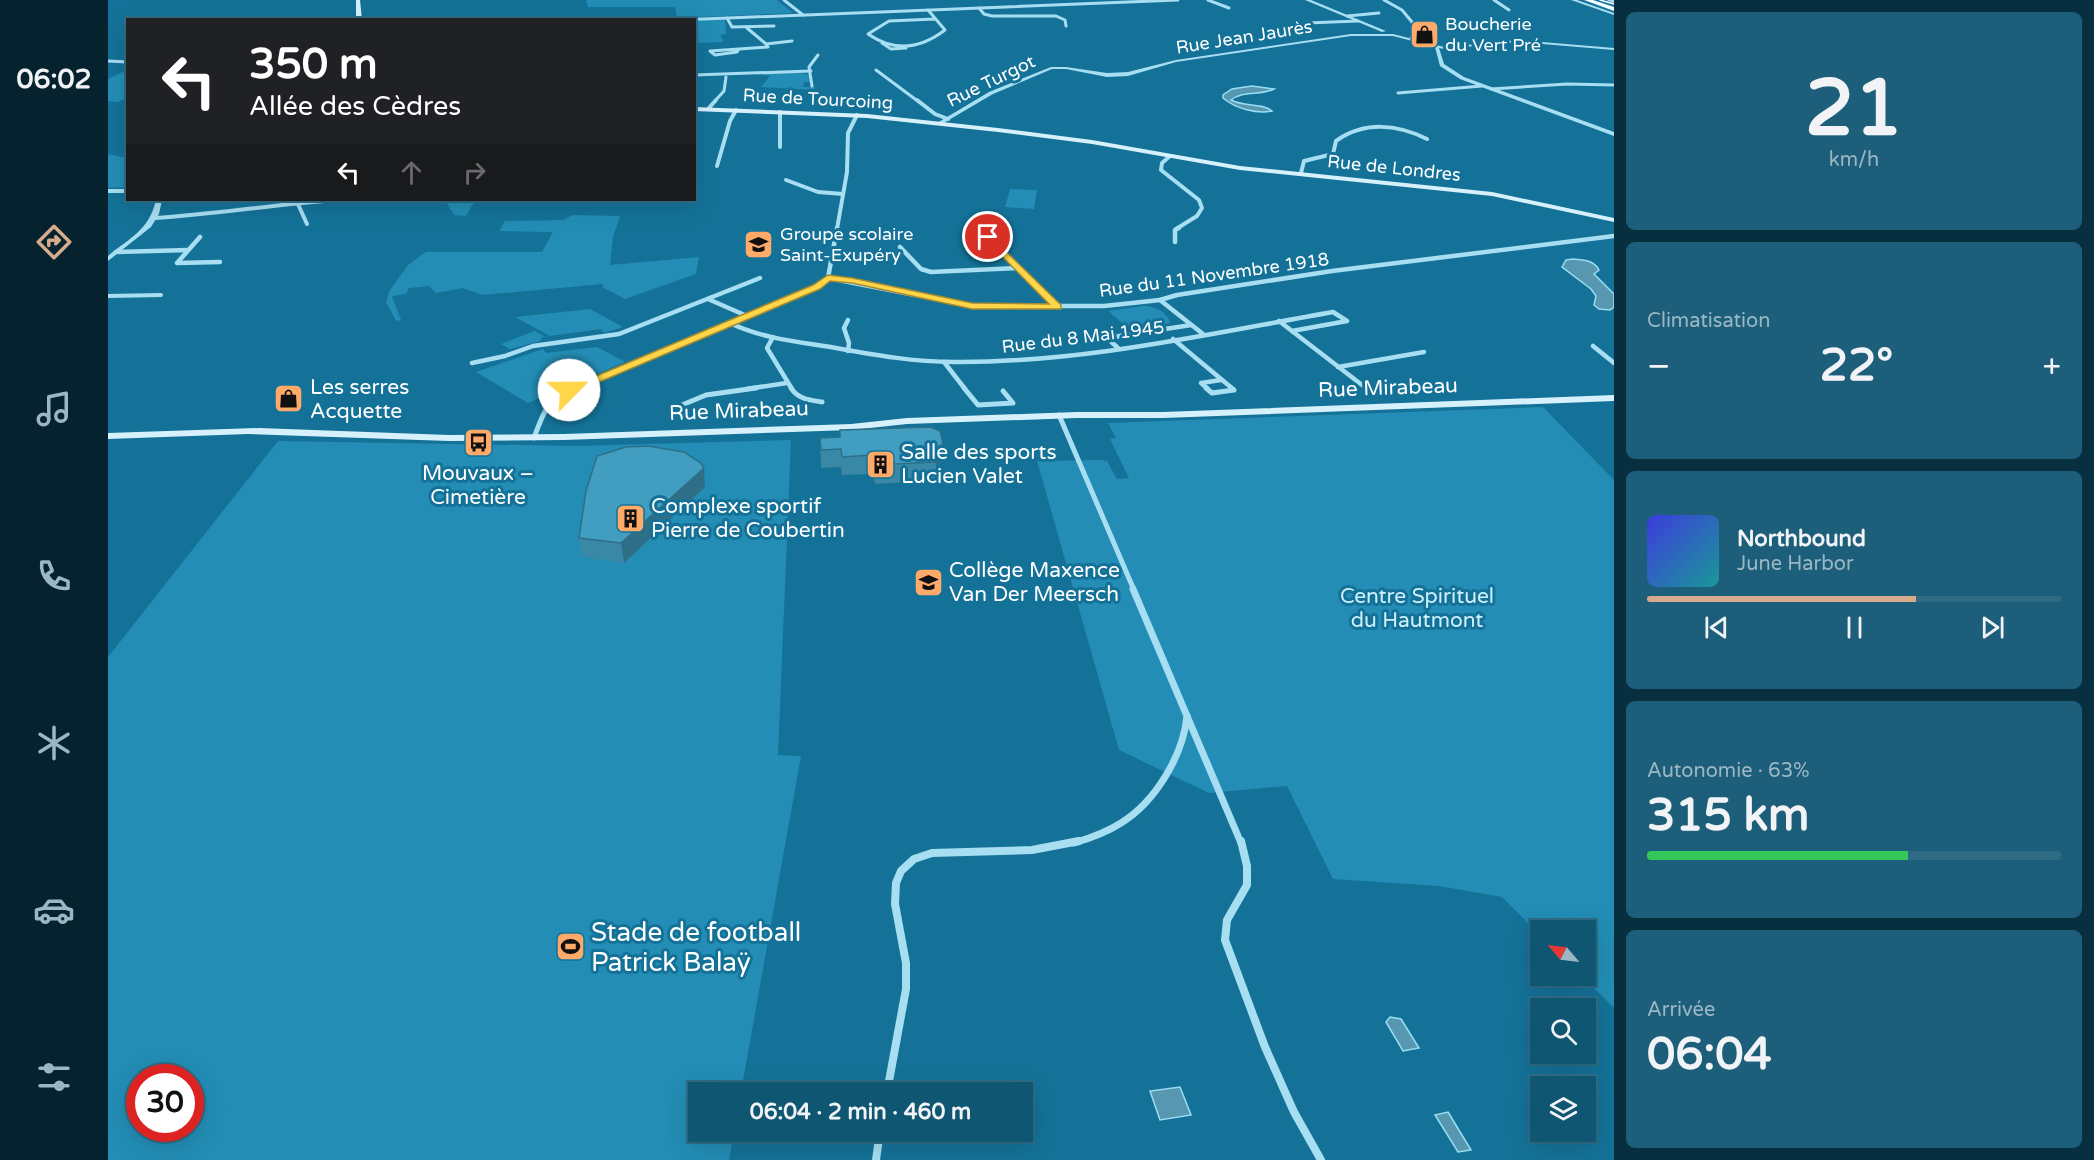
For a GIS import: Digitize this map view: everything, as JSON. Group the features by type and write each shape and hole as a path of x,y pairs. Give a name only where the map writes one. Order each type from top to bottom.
{"main road":[{"path":"359,18 358,3 363,0"},
{"path":"1587,0 1614,8"},
{"path":"1593,0 1614,8"},
{"name":"Rue de Tourcoing","path":"696,109 857,115 940,123"},
{"name":"Rue de Londres","path":"940,123 1092,142 1225,166 1492,194 1614,220"},
{"name":"Rue Mirabeau","path":"110,436 251,432 425,438 629,434 1614,398"}],"street":[{"path":"784,0 803,15"},
{"path":"696,19 1178,0"},
{"path":"1208,0 1229,9"},
{"path":"1308,0 1393,35"},
{"path":"1383,0 1402,10 1417,28 1411,38"},
{"path":"1494,0 1509,10"},
{"path":"1573,0 1614,14"},
{"path":"1609,0 1614,2"},
{"path":"979,8 985,15 992,16 1045,15 1058,17 1066,21 1066,26"},
{"path":"928,10 935,19 944,31 925,44 891,49 867,33 885,22 935,19"},
{"path":"1347,16 1379,13"},
{"path":"727,18 730,27 774,26"},
{"path":"1307,23 1358,21"},
{"path":"747,28 766,44 792,42"},
{"name":"Rue Jean Jaurès","path":"1056,68 1107,75 1128,74 1168,62 1297,41 1359,34 1411,38 1437,48"},
{"path":"1614,49 1518,41 1437,48 1439,60 1446,68 1482,86 1614,134"},
{"path":"739,49 737,52 715,55 710,51 768,46 766,44"},
{"path":"812,86 809,67 818,55"},
{"path":"108,61 126,62"},
{"name":"Rue Turgot","path":"940,123 991,93 1034,74 1056,68"},
{"path":"876,70 935,114 948,119"},
{"path":"696,75 726,77 750,71 811,71"},
{"path":"708,109 724,91 726,77"},
{"path":"1491,90 1567,84 1614,85"},
{"path":"1398,93 1482,86"},
{"path":"717,166 730,121 736,110"},
{"path":"780,112 780,147"},
{"path":"534,435 544,409 564,393 817,287 828,278 848,164 848,133 857,115"},
{"path":"1301,173 1304,161 1333,154 1337,139 1355,130 1372,127 1402,128 1426,139"},
{"path":"1170,156 1162,163 1161,170 1198,200 1202,208 1197,216 1175,230 1175,242"},
{"path":"786,180 818,192 843,194"},
{"path":"108,191 126,190"},
{"path":"108,259 145,230 155,218 159,201"},
{"path":"155,218 223,213 318,201"},
{"path":"297,202 307,224"},
{"path":"983,219 982,226 988,237 1058,307"},
{"name":"Rue du 11 Novembre 1918","path":"828,278 852,280 972,306 1104,306 1160,300 1177,295 1314,274 1614,236"},
{"path":"200,237 177,263 220,262"},
{"path":"900,247 921,269 931,272 1018,268"},
{"path":"116,252 188,250"},
{"path":"472,363 539,345 619,334 760,278"},
{"path":"108,296 161,295"},
{"path":"708,299 747,316"},
{"path":"1160,300 1203,334"},
{"name":"Rue du 8 Mai 1945","path":"730,323 747,332 848,351 944,362 1035,360 1333,312 1347,321 1292,332"},
{"path":"848,320 844,328 849,343 848,351"},
{"path":"1279,321 1362,385"},
{"path":"1118,348 1107,338 1191,325"},
{"path":"773,337 767,348 794,393 801,398 822,402"},
{"path":"1173,339 1234,390 1212,393 1202,383 1221,380"},
{"path":"1593,346 1614,363"},
{"path":"1338,366 1424,352"},
{"path":"944,362 978,405 1013,403 1003,391"},
{"path":"682,405 706,395 787,383"},
{"path":"1060,418 1239,835 1247,863 1247,884 1225,923 1228,954 1280,1082 1294,1113 1321,1160"},
{"path":"889,1082 906,985 904,948 894,891 899,873 917,856 932,853 1059,848 1088,841 1112,830 1133,815 1159,787 1181,743 1187,716"},
{"path":"876,1160 878,1142"}],"green space":[{"path":"586,0 777,0 793,13 677,18 675,7 588,7"},
{"path":"725,18 726,34 720,35 724,42 696,43 696,20"},
{"path":"126,70 126,98 118,102 108,101 108,79"},
{"path":"792,71 810,75 810,82 804,82 803,87 815,87 815,90 761,87 770,76 743,73"},
{"path":"108,154 126,158 126,187 108,188"},
{"path":"1010,189 1037,190 1034,209 1005,207"},
{"path":"446,201 474,202 466,216 454,215"},
{"path":"572,215 620,216 613,237 610,265 699,257 696,274 625,299 602,287 603,284 482,295 463,288 436,293 429,286 409,288 406,294 392,296 401,320 396,321 386,302 390,290 408,265 426,252 542,252 553,232 499,231 505,221 564,220"},
{"path":"1143,306 1160,310 1170,323 1130,330 1108,311"},
{"path":"590,309 623,327 604,333 601,329 550,336 515,317"},
{"path":"535,331 546,337 542,337 540,341 510,349 501,344"},
{"path":"597,347 625,362 528,403 476,372 543,349 546,353"},
{"name":"Centre Spirituel du Hautmont","path":"1543,407 1614,480 1614,1008 1592,986 1596,986 1596,920 1530,920 1530,925 1502,897 1439,886 1333,879 1287,786 1209,793 1119,750 1037,461 1107,461 1117,479 1129,478 1110,439 1116,438 1108,423"},
{"path":"791,440 778,755 801,756 743,1082 688,1082 688,1142 732,1142 729,1160 108,1160 108,657 278,441 577,446"}],"shaded area":[{"path":"1252,86 1274,89 1241,95 1231,100 1272,111 1247,110 1223,98 1223,95 1232,89"},
{"path":"1566,260 1588,261 1597,267 1599,270 1594,274 1614,294 1614,307 1610,310 1599,309 1594,305 1596,296 1591,289 1562,267"},
{"path":"1390,1017 1401,1019 1419,1048 1403,1051 1386,1022"},
{"path":"1180,1087 1191,1115 1160,1120 1150,1091"},
{"path":"1448,1112 1471,1150 1458,1152 1435,1115"}],"building":[{"path":"930,427 940,431 943,444 935,449 936,462 875,465 873,455 842,457 841,449 821,450 820,438 840,437 840,430"},
{"name":"Complexe sportif Pierre de Coubertin","path":"648,446 684,452 701,463 704,468 621,543 579,538 586,491 597,456 626,447"}],"tram line":[{"path":"1600,0 1614,4"}],"place":[{"name":"Boucherie du Vert Pré","path":"1424,34"},
{"name":"Groupe scolaire Saint-Exupéry","path":"759,244"},
{"name":"Les serres Acquette","path":"289,399"},
{"name":"Mouvaux – Cimetière","path":"478,442"},
{"name":"Salle des sports Lucien Valet","path":"880,464"},
{"name":"Complexe sportif Pierre de Coubertin","path":"630,518"},
{"name":"Collège Maxence Van Der Meersch","path":"928,582"},
{"name":"Stade de football Patrick Balaÿ","path":"570,947"}],"route":[{"path":"569,390 817,287 828,278 852,280 948,303 986,307 1058,307 988,237"}]}
